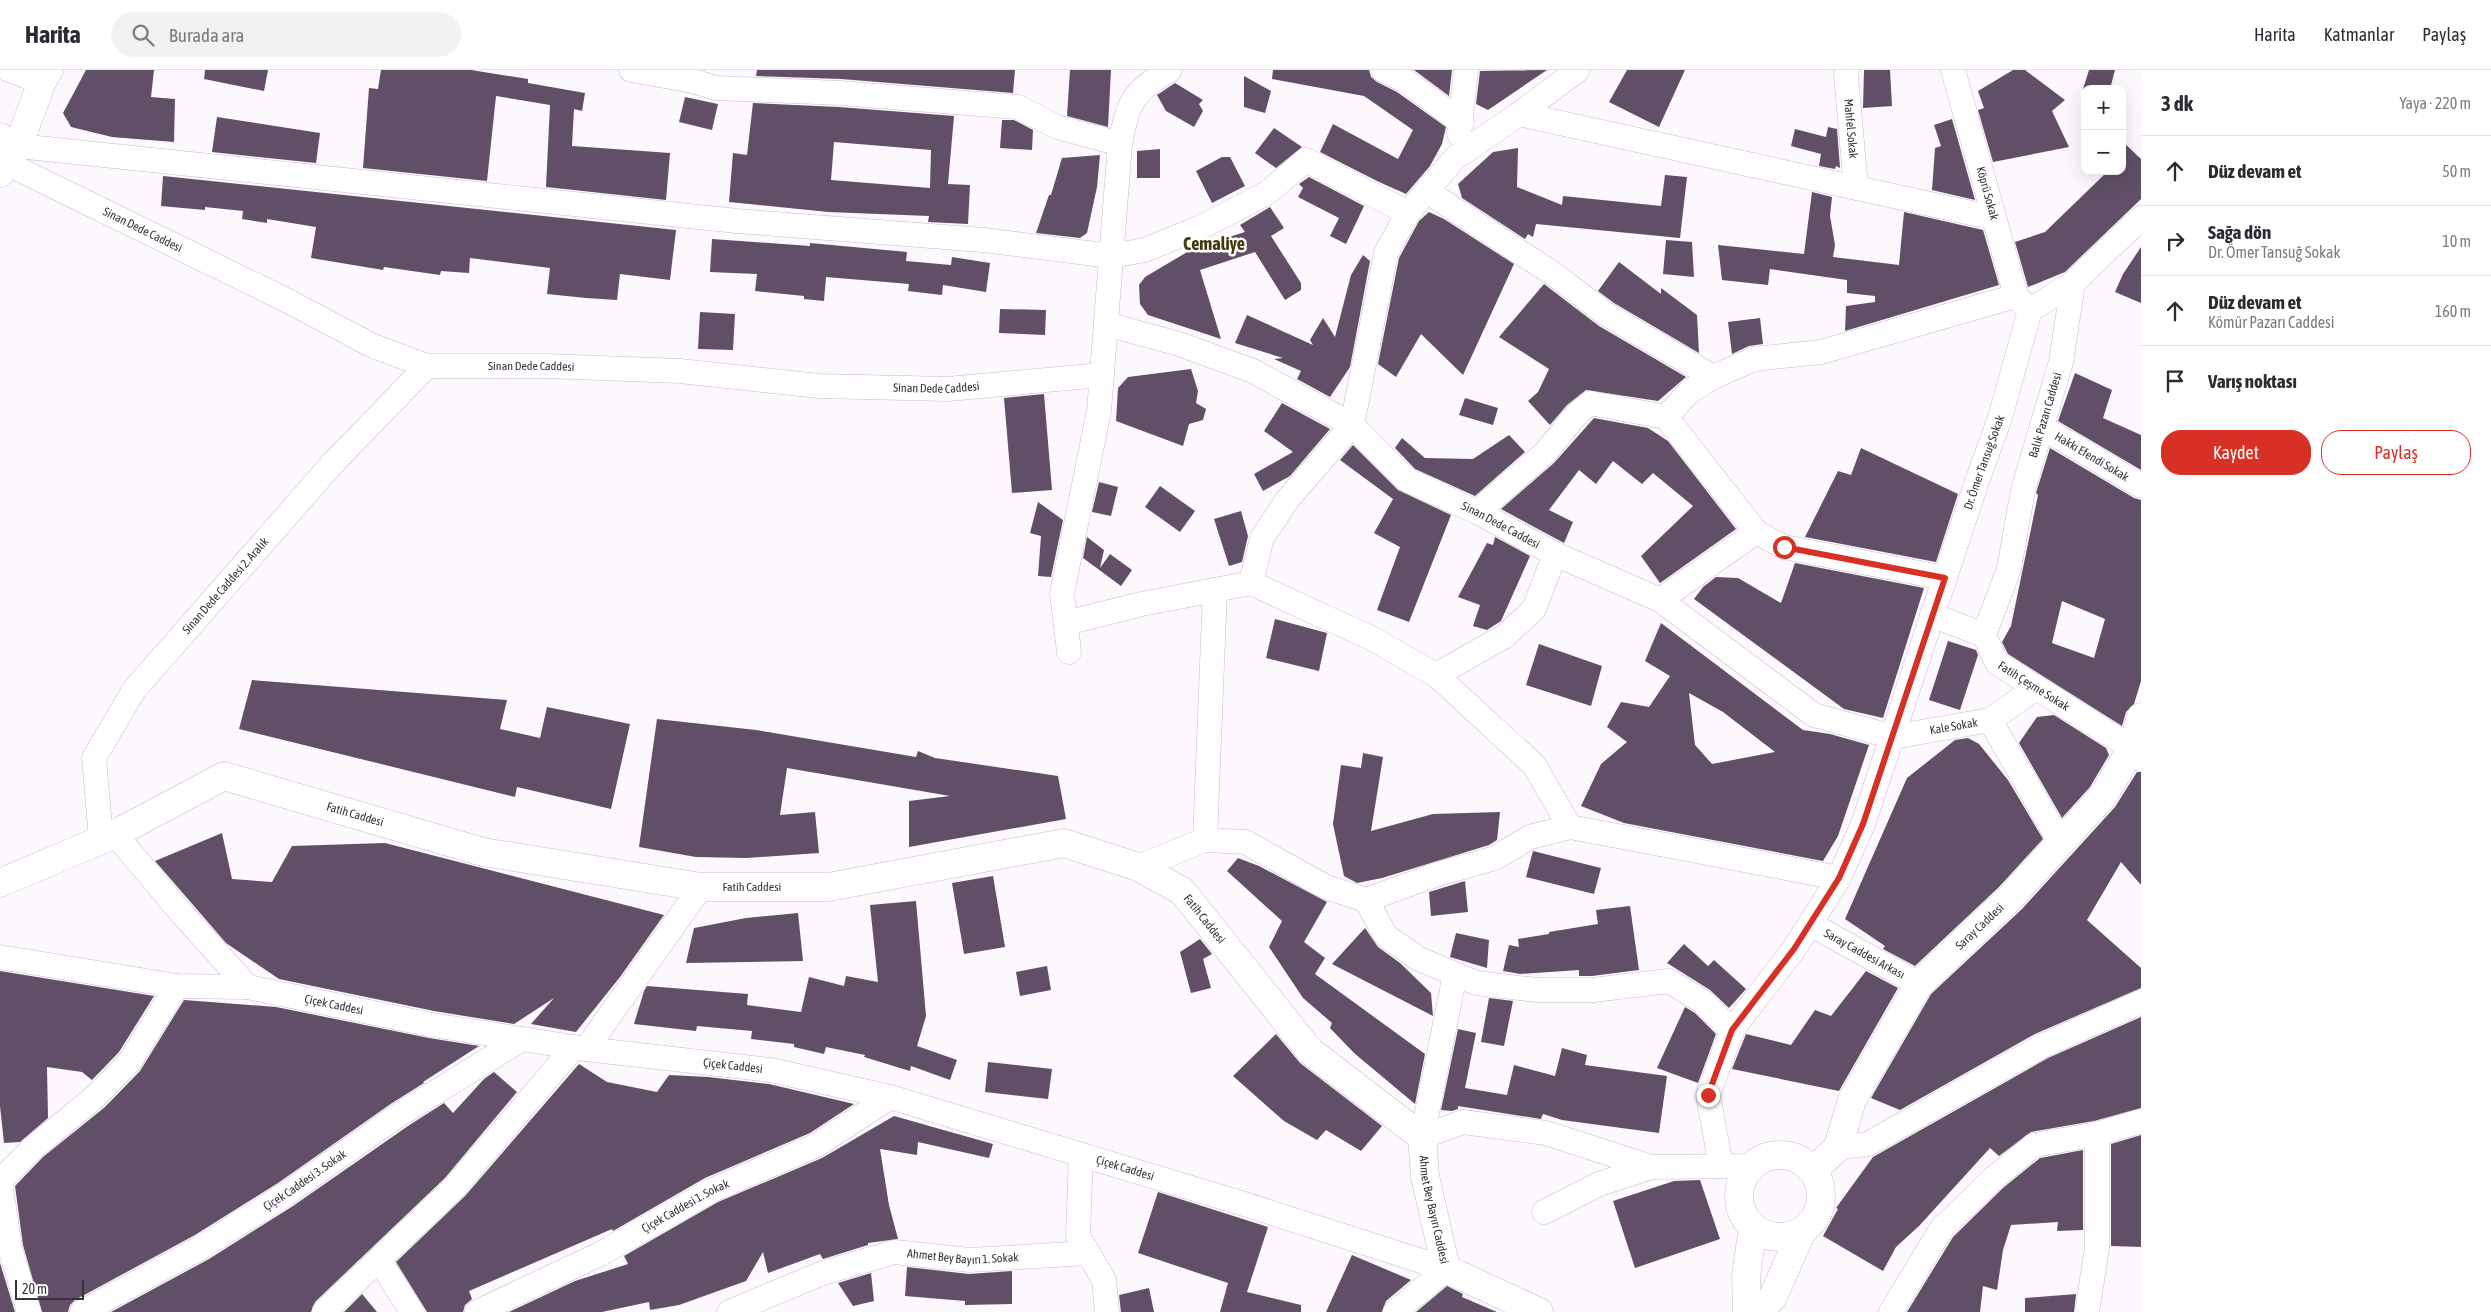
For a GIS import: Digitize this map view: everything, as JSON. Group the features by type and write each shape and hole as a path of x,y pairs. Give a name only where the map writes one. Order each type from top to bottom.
{"main road":[{"path":"6,154 45,76"},
{"name":"Saray Caddesi","path":"1838,1147 1852,1100 1919,984 2010,898 2103,796 2136,754 2141,717"},
{"name":"Fatih Caddesi","path":"0,883 108,836 224,776 483,852 701,888 829,887 1064,843 1138,867 1182,891 1310,1051 1422,1137"},
{"name":"Ahmet Bey Bayırı Caddesi","path":"1422,1137 1425,1176 1446,1269 1539,1312"},
{"path":"1813,1171 1838,1147"},
{"path":"1776,1154 1790,1156 1803,1162 1813,1171 1819,1184 1820,1204 1812,1222 1802,1231 1790,1236 1777,1238 1764,1234 1752,1227 1744,1217 1739,1204 1739,1190 1743,1177 1751,1166 1762,1158 1776,1154"},
{"path":"1747,1312 1746,1276 1752,1227"},
{"path":"1759,1312 1773,1297 1802,1231"}],"street":[{"path":"9,70 45,76"},
{"path":"631,70 693,76 716,88 840,93 1018,107 1057,127 1120,144"},
{"path":"1069,652 1062,593 1099,411 1120,144 1127,109 1144,86 1170,70"},
{"path":"1383,70 1404,80 1462,122"},
{"path":"1455,158 1462,122 1466,70"},
{"path":"1251,583 1262,538 1288,499 1352,425 1386,253 1408,213 1428,192 1455,158 1578,70"},
{"name":"Mahfel Sokak","path":"1847,70 1856,188"},
{"name":"Köprü Sokak","path":"1953,70 1994,218 2023,303"},
{"path":"1519,114 1994,218"},
{"path":"6,154 737,221 983,240 1110,256 1145,250 1201,227 1267,193 1306,160 1408,213"},
{"name":"Sinan Dede Caddesi","path":"6,154 373,346 427,366 547,366 680,372 819,386 938,389 1102,375"},
{"path":"1428,192 1556,275 1606,314 1713,377"},
{"path":"1666,417 1689,392 1713,377 1754,359 1821,352 2023,303 2073,283 2141,218"},
{"name":"Balık Pazarı Caddesi","path":"1984,635 2009,569 2023,490 2061,362 2073,283"},
{"name":"Dr. Ömer Tansuğ Sokak","path":"1721,1166 1708,1095 1732,1030 1794,949 1810,924 1839,878 1863,824 2000,418 2023,303"},
{"name":"Sinan Dede Caddesi","path":"1106,324 1179,344 1253,371 1352,425 1407,480 1477,512 1555,554 1660,600 1814,716 1892,737"},
{"name":"Sinan Dede Caddesi 2. Aralık","path":"108,836 94,758 134,690 332,464 427,366"},
{"path":"1477,512 1545,453 1576,415 1590,403 1666,417 1756,532 1784,547 1945,578"},
{"name":"Hakkı Efendi Sokak","path":"2042,426 2141,486"},
{"path":"1660,600 1756,532"},
{"path":"1436,675 1506,636 1534,609 1555,554"},
{"path":"1066,623 1142,604 1251,583 1371,638 1436,675 1534,765 1570,827"},
{"path":"1205,840 1215,590"},
{"path":"1932,615 1984,635"},
{"name":"Fatih Çeşme Sokak","path":"1984,635 1997,663 2136,754"},
{"name":"Kale Sokak","path":"1892,737 1990,720 2035,689"},
{"path":"1990,720 2060,842"},
{"path":"1138,867 1205,840 1245,842 1326,887 1366,900 1434,875 1495,858 1530,837 1570,827 1839,878"},
{"path":"108,836 248,987"},
{"path":"324,1312 455,1186 580,1048 701,888"},
{"path":"1366,900 1386,936 1419,959 1476,983 1537,990 1593,990 1669,981 1703,1002 1732,1030"},
{"name":"Saray Caddesi Arkası","path":"1810,924 1919,984"},
{"name":"Çiçek Caddesi","path":"0,956 176,986 248,987 432,1025 580,1048 771,1070 890,1097 1446,1269"},
{"path":"1422,1137 1455,975"},
{"path":"29,1312 10,1248 0,1181 34,1147 96,1096 130,1060 176,986"},
{"path":"1838,1147 1868,1144 2042,1046 2141,1002"},
{"name":"Çiçek Caddesi 3. Sokak","path":"82,1312 202,1247 286,1194 400,1114 522,1039"},
{"name":"Çiçek Caddesi 1. Sokak","path":"478,1312 600,1254 712,1190 817,1145 890,1097"},
{"path":"1891,1312 1942,1228 1994,1178 2034,1145 2097,1134 2141,1121"},
{"path":"1422,1137 1463,1122 1537,1132 1651,1167"},
{"path":"2087,1312 2097,1248 2097,1134"},
{"path":"1081,1155 1078,1236 1104,1280 1107,1312"},
{"path":"1544,1212 1599,1184 1651,1167 1751,1166"},
{"name":"Ahmet Bey Bayırı 1. Sokak","path":"730,1312 823,1273 894,1252 970,1260 1088,1253"},
{"path":"379,1260 412,1312"},
{"path":"1395,1312 1446,1269"}],"building":[{"path":"86,70 154,70 151,97 175,99 174,142 112,137 71,127 63,113"},
{"path":"205,70 268,70 264,91 204,79"},
{"path":"381,70 471,70 528,79 528,83 585,93 582,111 574,109 572,146 670,153 666,200 546,187 550,105 496,96 487,181 363,168 369,88 378,89"},
{"path":"757,70 1015,70 1013,93 841,79 756,76"},
{"path":"1070,70 1111,70 1108,127 1067,116"},
{"path":"1273,70 1369,70 1371,77 1377,82 1397,92 1446,127 1442,144 1430,166 1406,194 1320,152 1333,124 1398,159 1413,130 1364,96 1272,79"},
{"path":"1414,70 1452,70 1449,96"},
{"path":"1547,70 1488,110 1476,104 1480,71"},
{"path":"1627,70 1685,70 1659,127 1609,102"},
{"path":"1864,70 1890,70 1892,106 1863,108"},
{"path":"2013,70 2025,70 2065,100 2052,111 2069,147 1993,162 1978,110 1984,108 1978,91"},
{"path":"2089,70 2115,70 2111,85 2084,85"},
{"path":"1244,76 1271,91 1265,113 1244,107"},
{"path":"1175,83 1203,100 1199,104 1203,111 1194,127 1166,111 1157,95"},
{"path":"685,97 718,104 712,130 679,122"},
{"path":"753,103 839,107 954,116 948,184 970,185 968,224 928,222 929,216 828,212 729,202 733,153 747,155","holes":["834,142 931,150 930,188 831,180"]},
{"path":"217,117 320,133 316,163 212,152"},
{"path":"1952,119 1975,200 1932,190 1935,148 1941,146 1934,125"},
{"path":"1002,120 1014,120 1033,130 1032,150 1000,148"},
{"path":"1828,127 1837,129 1840,168 1836,166 1835,169 1819,166 1821,154 1791,146 1795,129 1826,137"},
{"path":"1274,128 1302,147 1276,168 1255,153"},
{"path":"2126,145 2141,159 2141,199 2065,272 2028,287 2015,242 2045,232 2104,175 2126,175"},
{"path":"1518,148 1517,187 1562,205 1563,196 1661,206 1665,175 1687,177 1680,238 1536,224 1533,237 1528,234 1525,239 1462,198 1458,184 1493,152"},
{"path":"1160,149 1160,178 1137,178 1137,151"},
{"path":"1100,155 1097,187 1087,233 1080,238 1036,233 1049,195 1051,195 1062,158"},
{"path":"1222,157 1230,157 1245,186 1212,203 1196,171"},
{"path":"163,176 676,230 670,280 620,274 617,300 547,294 550,268 470,258 469,273 441,271 440,275 384,267 383,270 311,258 316,227 267,219 267,223 242,219 243,211 205,207 205,210 161,206"},
{"path":"1309,177 1364,206 1346,244 1330,236 1339,218 1298,197 1303,188 1299,184"},
{"path":"1812,192 1832,197 1830,216 1835,245 1833,257 1899,265 1904,212 1983,230 1999,285 1845,331 1846,306 1875,302 1875,296 1847,293 1847,280 1770,269 1768,285 1722,280 1718,245 1804,254"},
{"path":"1270,207 1284,228 1271,236 1301,283 1301,290 1285,300 1255,252 1200,270 1221,339 1148,315 1140,304 1139,285 1145,277 1194,248 1245,232 1240,225"},
{"path":"1429,212 1444,219 1514,264 1463,375 1421,334 1396,377 1378,364 1399,258 1419,221"},
{"path":"712,239 810,246 810,243 907,252 906,261 951,265 952,257 990,263 986,292 943,285 942,295 908,291 909,284 826,277 824,301 804,299 804,296 755,291 757,274 710,272"},
{"path":"1666,240 1692,242 1694,277 1663,274"},
{"path":"2141,247 2141,303 2115,292 2123,274"},
{"path":"1363,255 1370,261 1350,367 1330,397 1297,379 1301,371 1274,359 1283,358 1235,343 1247,315 1313,345 1310,340 1323,318 1335,337 1351,275"},
{"path":"1619,262 1661,294 1661,288 1697,315 1699,353 1614,303 1598,291"},
{"path":"1544,284 1599,326 1686,377 1658,401 1586,390 1567,405 1550,425 1528,401 1538,392 1549,369 1499,337"},
{"path":"1000,309 1046,310 1045,335 999,333"},
{"path":"700,312 735,314 733,350 698,349"},
{"path":"1760,318 1763,344 1749,346 1732,354 1728,322"},
{"path":"1191,369 1198,391 1196,403 1206,409 1203,420 1189,424 1183,446 1116,421 1118,388 1128,377"},
{"path":"2075,373 2112,390 2103,418 2141,435 2141,470 2058,421"},
{"path":"1044,394 1052,490 1012,493 1004,398"},
{"path":"1465,398 1498,408 1493,425 1459,415"},
{"path":"1282,403 1330,429 1290,476 1263,491 1254,474 1293,452 1264,431"},
{"path":"1594,418 1648,428 1668,441 1736,529 1660,583 1641,556 1693,506 1653,473 1642,484 1613,461 1596,484 1579,470 1549,510 1573,522 1564,543 1501,509 1554,463"},
{"path":"1509,435 1525,452 1475,496 1415,469 1395,448 1402,438 1425,458 1473,459"},
{"path":"1353,445 1398,490 1451,515 1409,622 1377,610 1400,547 1374,533 1393,499 1340,460"},
{"path":"1861,448 1958,494 1936,562 1805,537 1838,471 1851,475"},
{"path":"2050,448 2134,498 2141,500 2141,681 2134,704 2126,712 2122,726 2008,654 2002,642 2011,626 2038,495 2036,493","holes":["2062,601 2105,619 2094,658 2052,643"]},
{"path":"1099,482 1118,487 1111,516 1092,512"},
{"path":"1160,486 1195,511 1180,532 1145,507"},
{"path":"1038,502 1063,520 1051,577 1038,576 1041,536 1030,533"},
{"path":"1241,511 1248,536 1242,562 1229,566 1214,519"},
{"path":"1087,537 1104,550 1100,568 1110,554 1132,570 1121,586 1083,558"},
{"path":"1495,537 1530,556 1501,621 1487,630 1473,626 1480,605 1458,597 1487,543 1493,545"},
{"path":"1795,563 1924,588 1883,718 1844,709 1694,599 1703,587 1716,577 1738,578 1781,603"},
{"path":"1275,619 1327,633 1319,671 1266,658"},
{"path":"1661,623 1803,730 1830,734 1869,745 1838,836 1823,861 1624,823 1581,806 1601,764 1627,742 1607,727 1621,702 1649,707 1670,676 1645,661","holes":["1689,693 1723,712 1775,752 1712,764 1695,745"]},
{"path":"1948,641 1976,650 1978,655 1960,710 1929,700"},
{"path":"1539,644 1602,666 1591,706 1526,685"},
{"path":"252,680 507,700 500,729 540,738 547,707 630,724 611,809 517,787 515,797 239,729"},
{"path":"2054,715 2106,748 2109,755 2090,787 2062,818 2019,743 2037,717"},
{"path":"657,719 756,730 916,757 918,751 935,758 1058,776 1066,819 909,847 909,801 950,796 787,768 780,815 815,812 819,853 747,858 696,857 639,847"},
{"path":"1968,738 1979,744 2008,780 2043,839 1999,887 1915,966 1883,949 1885,946 1845,919 1907,778 1955,740"},
{"path":"1363,753 1383,757 1371,831 1433,814 1500,812 1497,840 1489,845 1382,878 1357,883 1344,876 1333,824 1341,765 1361,768"},
{"path":"2137,772 2141,772 2141,885 2121,862 2087,920 2141,968 2141,988 2035,1034 1900,1110 1871,1098 1931,994 2022,909 2115,807"},
{"path":"222,833 232,879 272,882 292,846 385,843 664,915 620,977 576,1032 531,1024 554,998 514,1024 434,1011 279,979 226,943 155,861"},
{"path":"1533,851 1601,868 1594,894 1526,877"},
{"path":"1238,858 1259,866 1327,902 1304,942 1325,958 1315,974 1425,1054 1415,1104 1354,1053 1330,1028 1332,1023 1303,998 1269,947 1282,921 1227,871"},
{"path":"993,876 1005,947 964,954 952,883"},
{"path":"1465,881 1468,912 1431,916 1429,892"},
{"path":"916,901 926,1016 917,1046 957,1060 950,1080 911,1066 910,1071 864,1057 865,1055 826,1047 824,1054 794,1047 794,1044 751,1039 752,1031 697,1026 696,1031 634,1024 647,986 748,994 747,1005 801,1012 809,977 844,986 846,976 878,982 870,905"},
{"path":"1630,906 1639,970 1592,976 1579,976 1579,970 1520,974 1503,971 1509,945 1519,947 1518,939 1598,924 1596,910"},
{"path":"798,913 803,961 686,963 694,928 746,918"},
{"path":"1365,928 1378,947 1400,963 1431,993 1433,1016 1332,964"},
{"path":"1456,933 1489,940 1487,968 1450,957"},
{"path":"1200,939 1212,954 1203,959 1211,988 1191,993 1180,952"},
{"path":"1684,944 1708,966 1714,960 1746,989 1729,1008 1710,990 1667,963"},
{"path":"1047,966 1051,990 1020,996 1016,972"},
{"path":"0,971 154,996 119,1052 92,1080 82,1072 47,1067 48,1118 20,1142 4,1143 0,1106"},
{"path":"1866,971 1898,988 1839,1091 1732,1069 1746,1034 1791,1045 1815,1010 1831,1016"},
{"path":"1489,998 1513,1001 1504,1046 1481,1042"},
{"path":"184,1000 276,1007 429,1038 479,1046 392,1103 278,1183 195,1235 75,1300 70,1305 68,1312 42,1312 23,1245 15,1186 43,1157 105,1107 140,1071"},
{"path":"1685,1007 1695,1013 1716,1034 1698,1083 1657,1068"},
{"path":"2141,1017 2141,1108 2094,1121 2031,1132 1999,1156 1990,1148 1919,1226 1896,1247 1883,1271 1823,1236 1838,1209 1836,1208 1873,1157 2048,1058"},
{"path":"1458,1029 1476,1033 1465,1088 1507,1095 1514,1065 1555,1076 1562,1048 1587,1055 1585,1065 1667,1076 1659,1133 1562,1120 1543,1114 1541,1119 1458,1106 1458,1109 1452,1111 1441,1110"},
{"path":"1276,1034 1300,1063 1382,1126 1361,1151 1326,1130 1317,1140 1284,1121 1233,1076"},
{"path":"988,1062 1052,1069 1048,1099 985,1092"},
{"path":"579,1064 607,1082 657,1092 669,1075 708,1077 769,1084 854,1104 810,1133 705,1178 613,1231 612,1229 469,1291 472,1299 465,1305 463,1312 427,1312 396,1262 465,1196"},
{"path":"494,1072 517,1092 445,1178 315,1302 311,1312 111,1312 209,1259 293,1206 444,1103 453,1113 484,1079"},
{"path":"894,1116 993,1144 989,1158 918,1142 917,1155 880,1149 889,1205 898,1239 868,1243 868,1245 823,1259 820,1254 768,1273 763,1252 746,1281 679,1305 650,1310 649,1302 602,1312 509,1312 575,1281 628,1264 624,1256 718,1202 822,1158"},
{"path":"2141,1135 2141,1247 2111,1246 2111,1144"},
{"path":"2083,1150 2083,1230 2057,1231 2058,1222 2011,1225 2003,1250 1997,1290 1983,1286 1980,1312 1907,1312 1953,1237 2003,1188 2040,1158"},
{"path":"1700,1180 1720,1239 1635,1268 1613,1201 1674,1181"},
{"path":"1158,1192 1268,1227 1247,1292 1301,1305 1301,1312 1220,1312 1228,1283 1138,1253"},
{"path":"1352,1255 1411,1280 1386,1301 1382,1312 1326,1312"},
{"path":"0,1263 15,1312 0,1312"},
{"path":"907,1267 969,1274 1012,1271 1012,1304 965,1305 965,1301 905,1296"},
{"path":"871,1273 874,1301 853,1306 838,1283"},
{"path":"1447,1286 1463,1294 1462,1297 1497,1312 1416,1312"},
{"path":"1149,1288 1154,1312 1121,1312 1119,1295"},
{"path":"362,1294 377,1312 344,1312"},
{"path":"2076,1294 2074,1312 2025,1312 2025,1298"}],"district":[{"name":"Cemaliye","path":"1214,243"}],"route":[{"path":"1708,1095 1732,1030 1794,949 1839,878 1863,824 1945,578 1784,547"}]}
